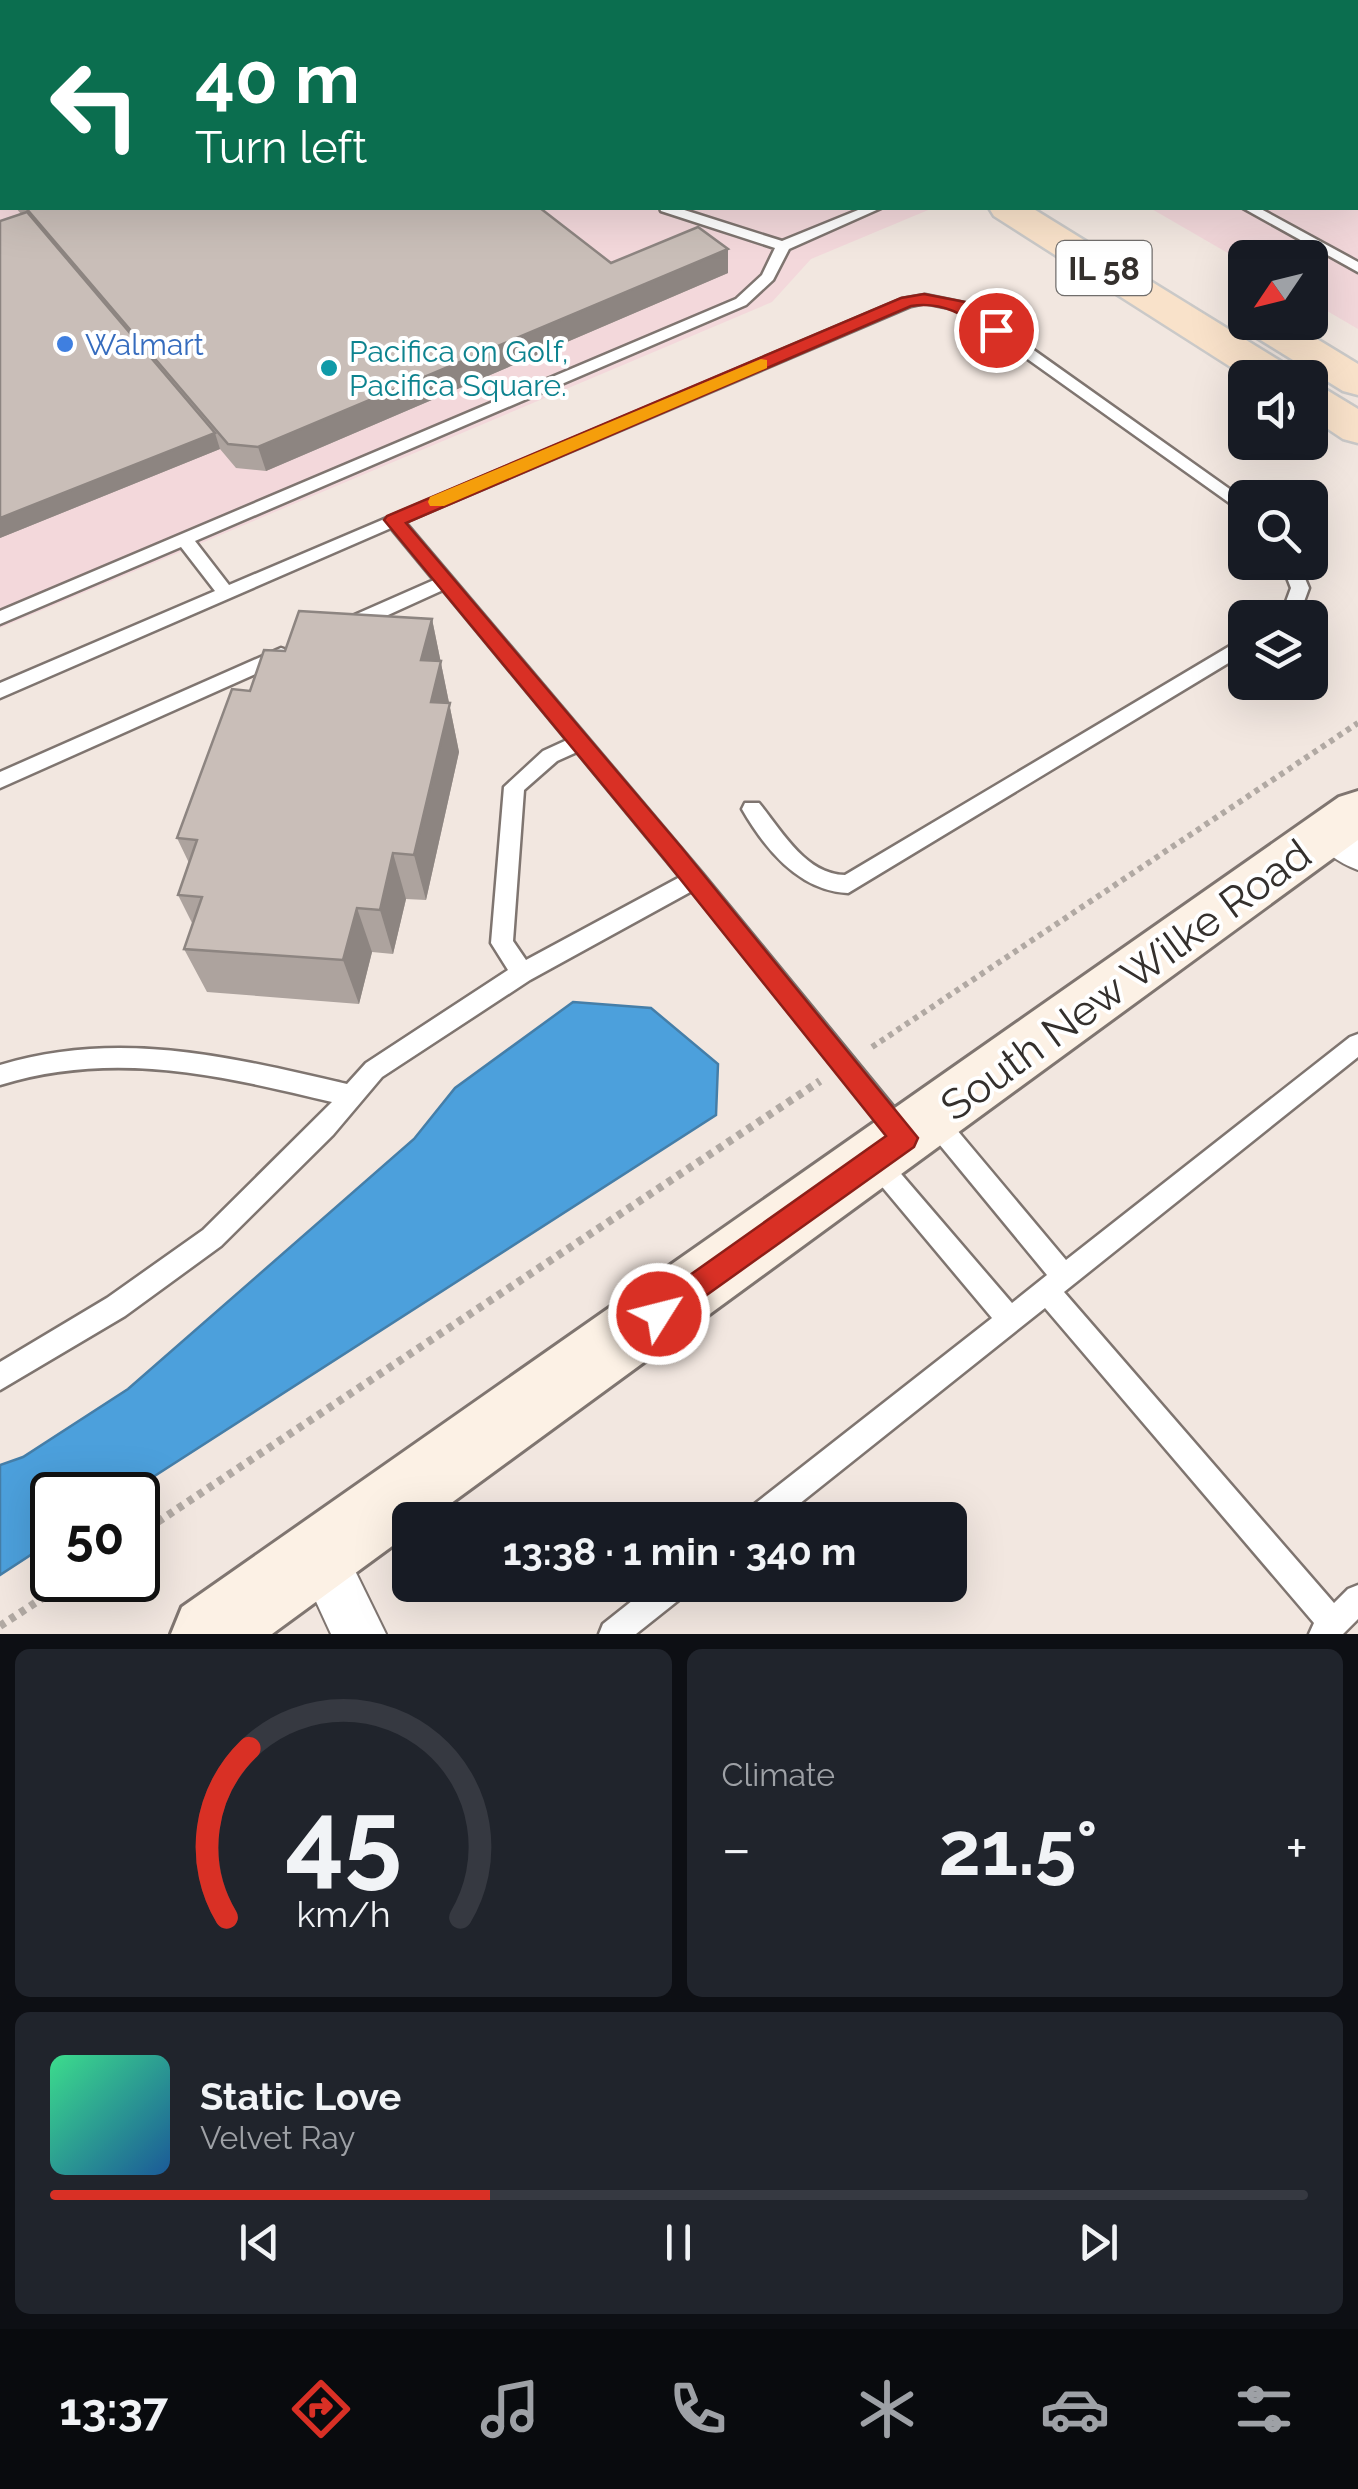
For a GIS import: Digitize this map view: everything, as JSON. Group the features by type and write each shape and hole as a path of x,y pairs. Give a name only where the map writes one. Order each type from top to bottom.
{"main road":[{"name":"IL 58","path":"1010,210 1249,360"},
{"name":"IL 58","path":"1075,210 1216,296"},
{"path":"1289,340 1358,382"},
{"path":"1328,410 1358,429"},
{"name":"South New Wilke Road","path":"209,1634 904,1139 1349,833"}],"street":[{"path":"320,1556 360,1634"}],"lane":[{"path":"678,210 783,246"},
{"path":"0,618 742,302 768,277 783,246 869,210"},
{"path":"1254,210 1358,268"},
{"path":"0,691 907,302 924,299 964,307 1228,496"},
{"path":"394,520 695,880 904,1139 1056,1284 1328,1629 1358,1599"},
{"path":"184,540 226,592"},
{"path":"0,780 448,581"},
{"path":"752,809 807,874 828,886 848,884 1228,654"},
{"path":"522,973 502,943 514,787 550,756 580,742"},
{"path":"0,1377 116,1306 212,1238 374,1070 522,973 695,880"},
{"path":"781,1502 1358,1044"},
{"path":"0,1075 26,1064 103,1055 242,1071 352,1096"},
{"path":"904,1139 1010,1320"},
{"path":"614,1634 654,1602"}],"path":[{"path":"160,1520 1358,723"},
{"path":"0,1626 37,1602"}],"shaded area":[{"path":"0,210 928,210 811,259 772,302 0,628"},
{"path":"1153,210 1358,210 1358,329 1328,312 1328,240 1228,240 1228,253"}],"water":[{"path":"573,1002 651,1008 718,1064 716,1115 160,1472 30,1472 30,1555 0,1575 0,1465 23,1457 128,1389 414,1139 455,1088"}],"building":[{"name":"Pacifica on Golf, Pacifica Square.","path":"28,210 543,210 611,263 698,227 728,249 258,447 228,444"},
{"name":"Walmart","path":"27,212 215,433 0,518 0,221"},
{"path":"299,611 432,619 421,660 441,661 431,702 450,703 414,855 393,853 380,910 357,908 343,960 184,949 202,897 178,895 197,840 177,838 232,689 250,691 264,650 285,651"}],"slow traffic":[{"path":"437,502 761,364"}],"place":[{"name":"Walmart","path":"65,344"},
{"name":"Pacifica on Golf, Pacifica Square.","path":"329,368"}],"route":[{"path":"659,1314 904,1138 673,853 394,520 907,302 924,299 964,307 996,330"}]}
